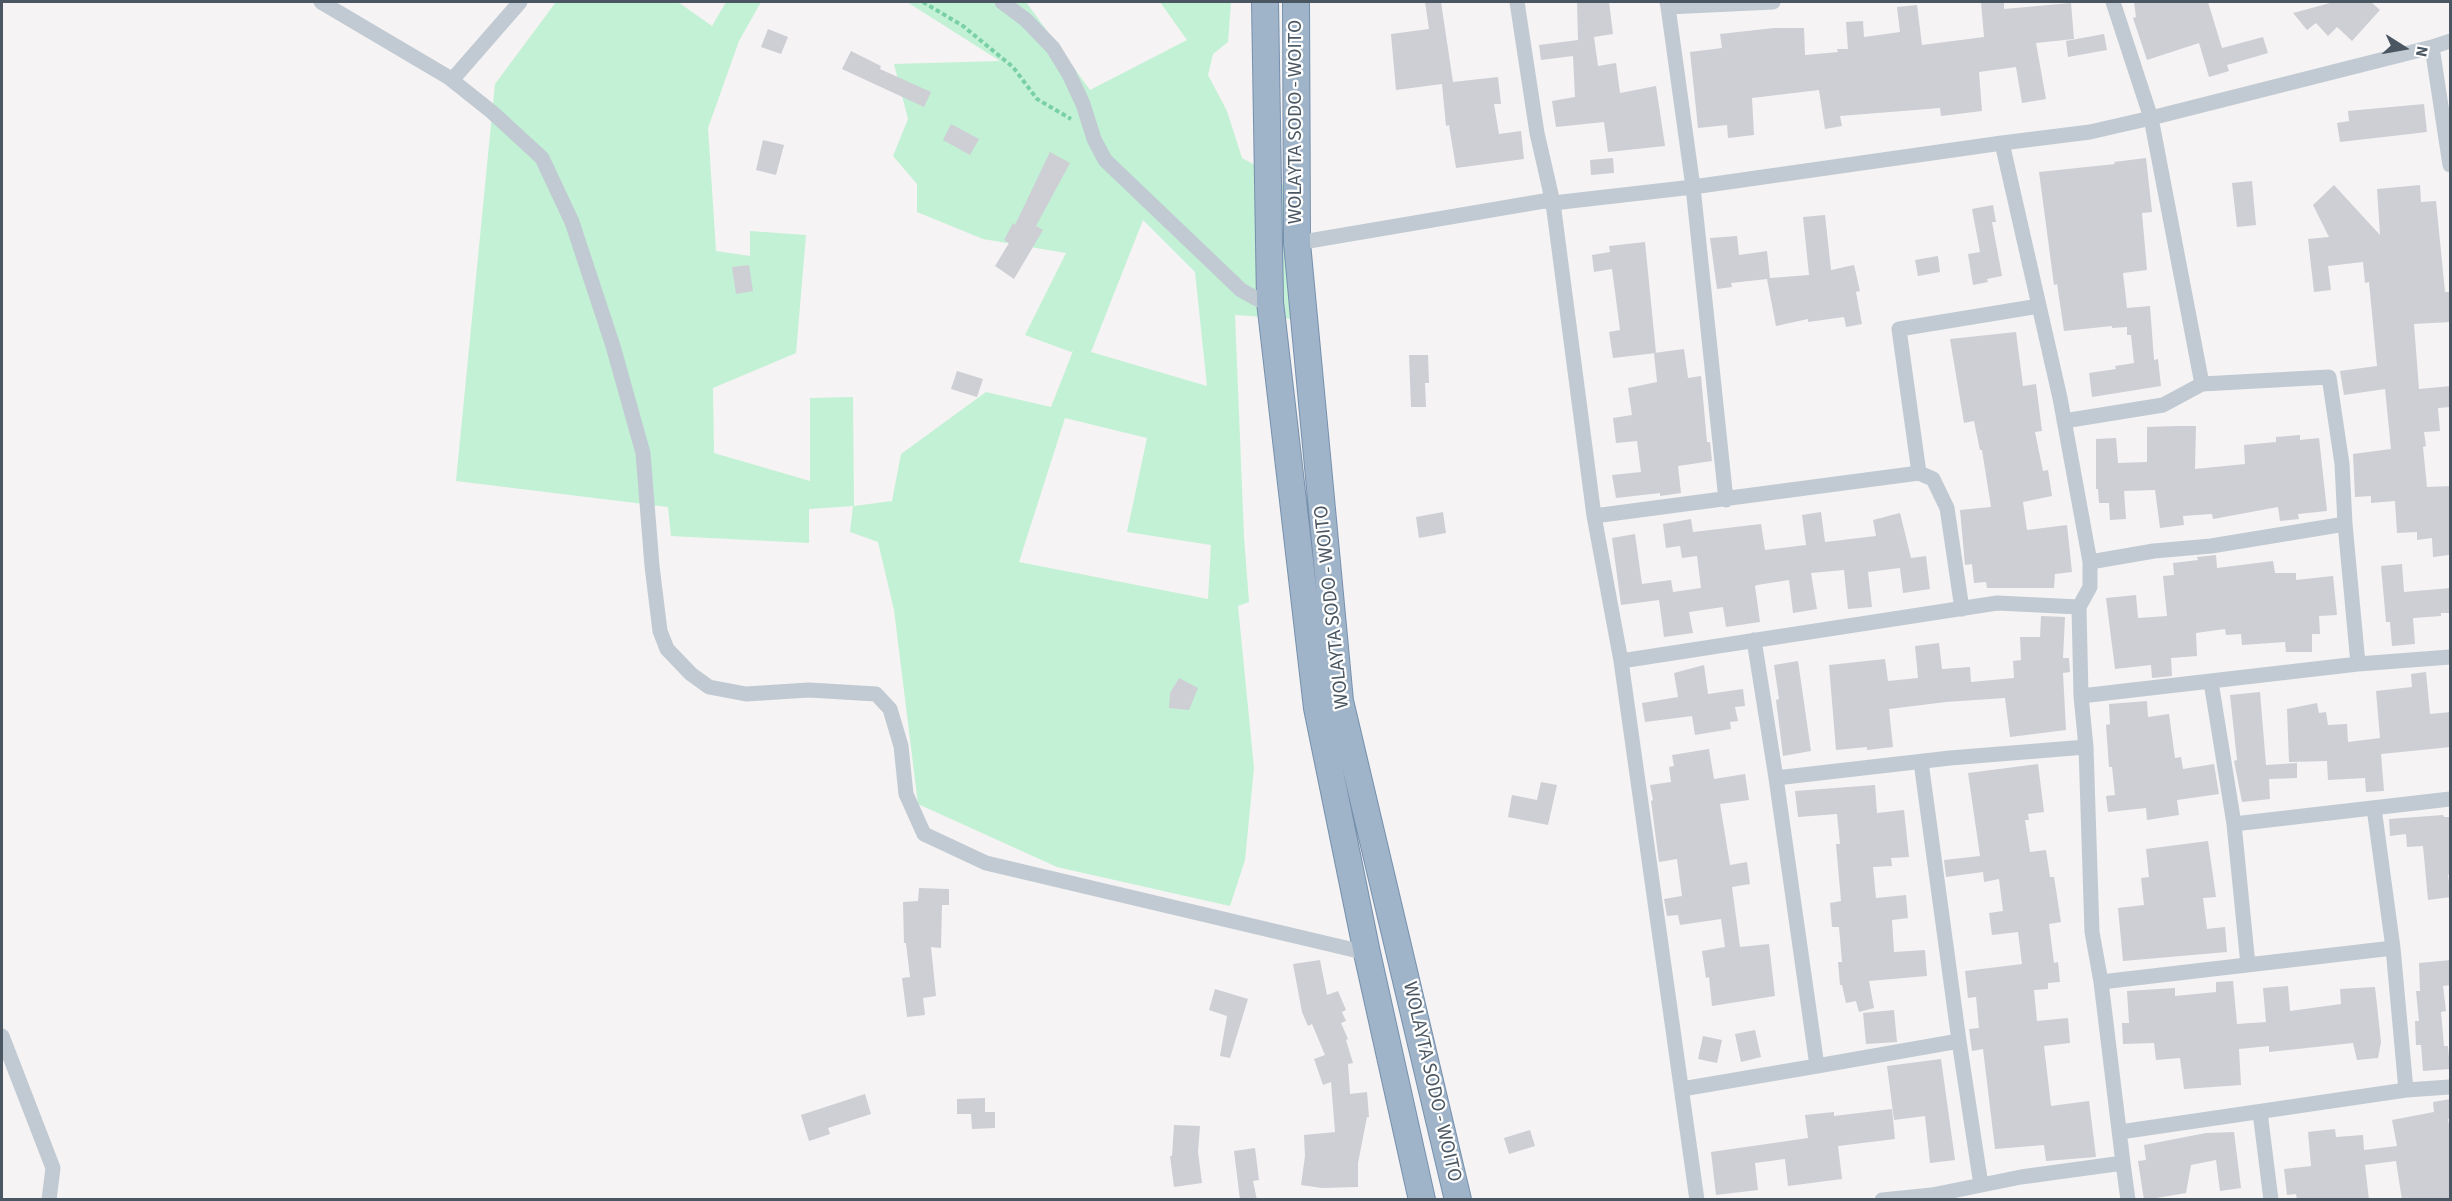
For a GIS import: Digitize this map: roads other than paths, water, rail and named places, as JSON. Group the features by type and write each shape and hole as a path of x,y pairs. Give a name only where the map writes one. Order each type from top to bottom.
{"highway":[{"name":"WOLAYTA SODO - WOITO","path":"1265,2 1270,302 1317,708 1422,1200"},
{"name":"WOLAYTA SODO - WOITO","path":"1296,2 1297,243 1340,702 1458,1200"}],"street":[{"path":"321,2 452,80 492,112 542,158 572,222 613,346 643,453 660,631 667,649 691,674 709,687 746,694 809,690 876,694 890,709 901,746 906,794 924,834 986,863 1368,953"},
{"path":"452,80 519,2"},
{"path":"1002,2 1026,20 1053,48 1069,75 1104,160 1241,290 1259,300 1270,302"},
{"path":"1517,2 1537,133 1553,202 1594,516 1621,661 1697,1200"},
{"path":"1726,500 1693,187 1668,4 1773,2"},
{"path":"2113,2 2151,118 2202,384"},
{"path":"1297,243 1544,201 1553,202 1693,187 2090,132 2451,41"},
{"path":"2432,47 2451,165"},
{"path":"2002,143 2064,421 2090,562 2090,588 2079,607 2081,696 2086,747 2091,932 2101,982 2128,1200"},
{"path":"1919,473 1899,329 2039,306"},
{"path":"2064,421 2163,405 2202,384 2329,377 2342,464 2358,664"},
{"path":"1594,516 1919,473 1933,479 1947,508 1962,609"},
{"path":"2090,562 2154,551 2211,546 2345,524"},
{"path":"1621,661 1997,603 2079,607"},
{"path":"1754,640 1817,1066"},
{"path":"2081,696 2358,664 2451,657"},
{"path":"2211,682 2234,824 2247,965"},
{"path":"1776,778 2086,747"},
{"path":"1921,762 1981,1185"},
{"path":"2234,824 2451,799"},
{"path":"2374,808 2393,948 2406,1090"},
{"path":"2101,982 2393,948"},
{"path":"2,1036 52,1168 49,1200"},
{"path":"1682,1089 1959,1041"},
{"path":"2120,1132 2406,1090 2451,1087"},
{"path":"2259,1112 2271,1200"},
{"path":"1882,1200 1932,1195 2021,1177 2123,1163"}]}
